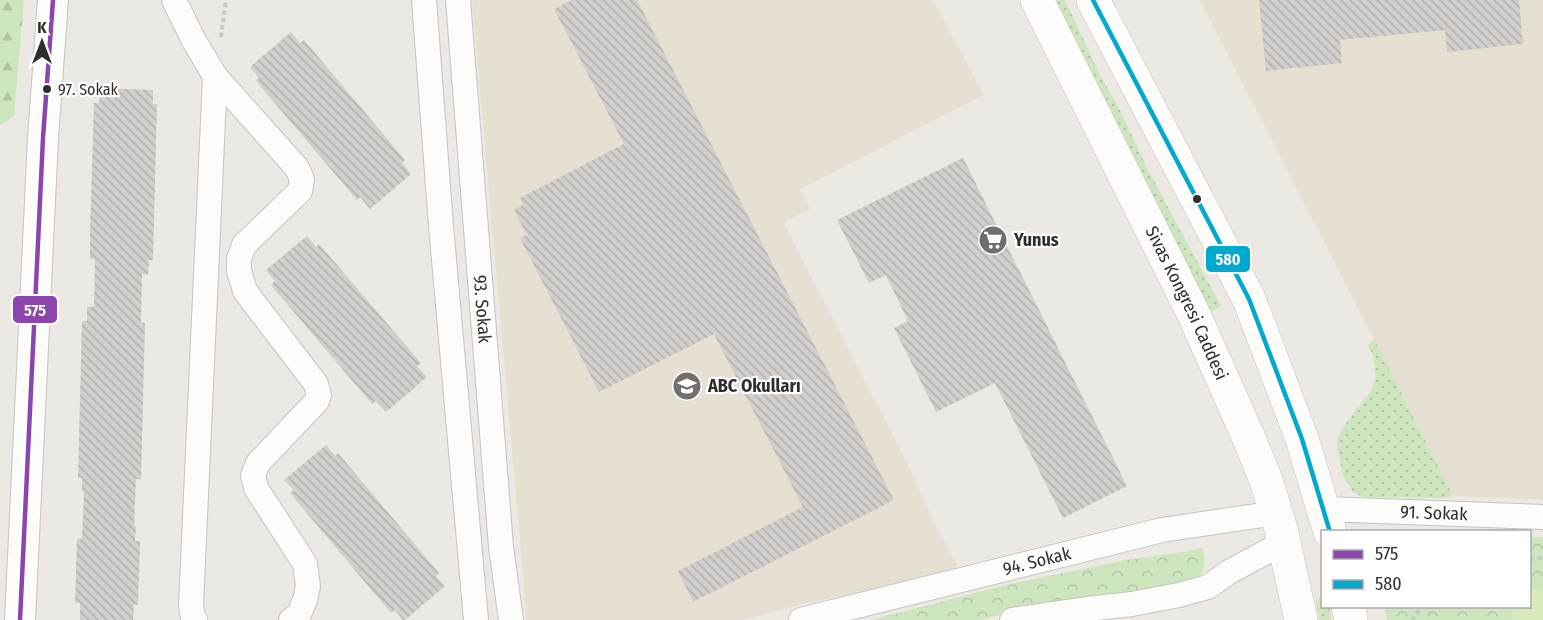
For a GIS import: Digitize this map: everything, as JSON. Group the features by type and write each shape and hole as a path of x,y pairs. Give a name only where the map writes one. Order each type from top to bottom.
{"main road":[{"name":"Sivas Kongresi Caddesi","path":"1037,0 1196,317 1248,436 1276,514 1301,620"},
{"path":"1093,0 1249,299 1295,419 1327,520"},
{"path":"1248,436 1295,419"},
{"path":"1276,514 1313,472"}],"street":[{"path":"20,620 43,138 53,0"},
{"path":"174,0 215,76 297,168 302,178 300,191 244,245 238,271 245,291 316,384 319,395 317,401 258,463 253,474 256,488 305,564 308,586 305,600 299,614 291,620"},
{"name":"93. Sokak","path":"424,0 441,226 476,620"},
{"name":"93. Sokak","path":"458,0 501,547 510,620"},
{"path":"195,620 191,605 215,76"},
{"path":"441,226 475,223"},
{"path":"1012,620 1132,604 1208,587 1229,572 1276,514"},
{"name":"94. Sokak","path":"801,620 1162,530 1276,514"},
{"name":"91. Sokak","path":"1327,520 1543,517"}],"shaded area":[{"name":"ABC Okulları","path":"472,0 933,0 984,95 800,189 810,209 785,221 786,227 909,467 956,563 959,576 806,603 743,620 527,620"},
{"path":"1200,0 1543,0 1543,500 1453,496"}],"green space":[{"path":"0,0 24,0 14,116 0,125"},
{"path":"1052,0 1065,0 1147,168 1221,306 1206,315"},
{"path":"1374,339 1453,496 1442,498 1363,497 1353,492 1343,475 1337,448 1338,437 1371,391 1376,378 1373,356 1368,345"},
{"path":"1531,537 1543,537 1543,620 1387,620 1384,608 1531,608"},
{"path":"1202,548 1204,568 1202,573 1190,583 1123,595 1032,606 982,620 871,620 1010,584 1126,560"},
{"path":"1531,590 1543,590 1543,620 1512,620 1513,608 1531,608"},
{"path":"1321,598 1321,608 1330,608 1331,620 1319,620 1316,600"}],"building":[{"path":"572,0 637,0 894,500 693,602 678,571 803,507 714,334 599,392 520,238 527,235 514,210 523,205 520,198 624,144 554,9"},
{"path":"1259,0 1519,0 1523,44 1447,52 1445,30 1340,40 1342,63 1266,71"},
{"path":"291,32 300,43 304,40 405,160 402,163 411,174 370,209 360,197 357,200 256,81 259,78 250,67"},
{"path":"100,88 153,90 153,104 157,104 153,260 149,260 148,275 142,274 141,323 145,323 141,480 136,479 134,526 136,526 135,541 140,541 138,605 134,604 133,620 80,620 80,603 75,603 77,539 82,539 84,492 82,492 82,478 78,478 82,321 87,321 87,307 94,307 95,259 90,259 90,235 94,103 99,103"},
{"path":"963,158 1127,486 1063,518 995,383 936,412 894,328 908,321 886,275 869,283 837,220"},
{"path":"307,236 316,247 319,244 421,363 417,366 427,377 386,412 376,401 372,404 271,285 275,281 266,270"},
{"path":"326,445 335,456 338,453 439,573 436,576 445,586 405,620 395,610 391,613 290,493 294,490 284,480"}],"transit line":[{"name":"575","path":"20,620 43,138 53,0"},
{"name":"580","path":"1093,0 1249,299 1302,439 1329,530"}],"place":[{"name":"97. Sokak","path":"47,89"},
{"name":"Yunus","path":"993,240"},
{"name":"ABC Okulları","path":"687,386"}]}
